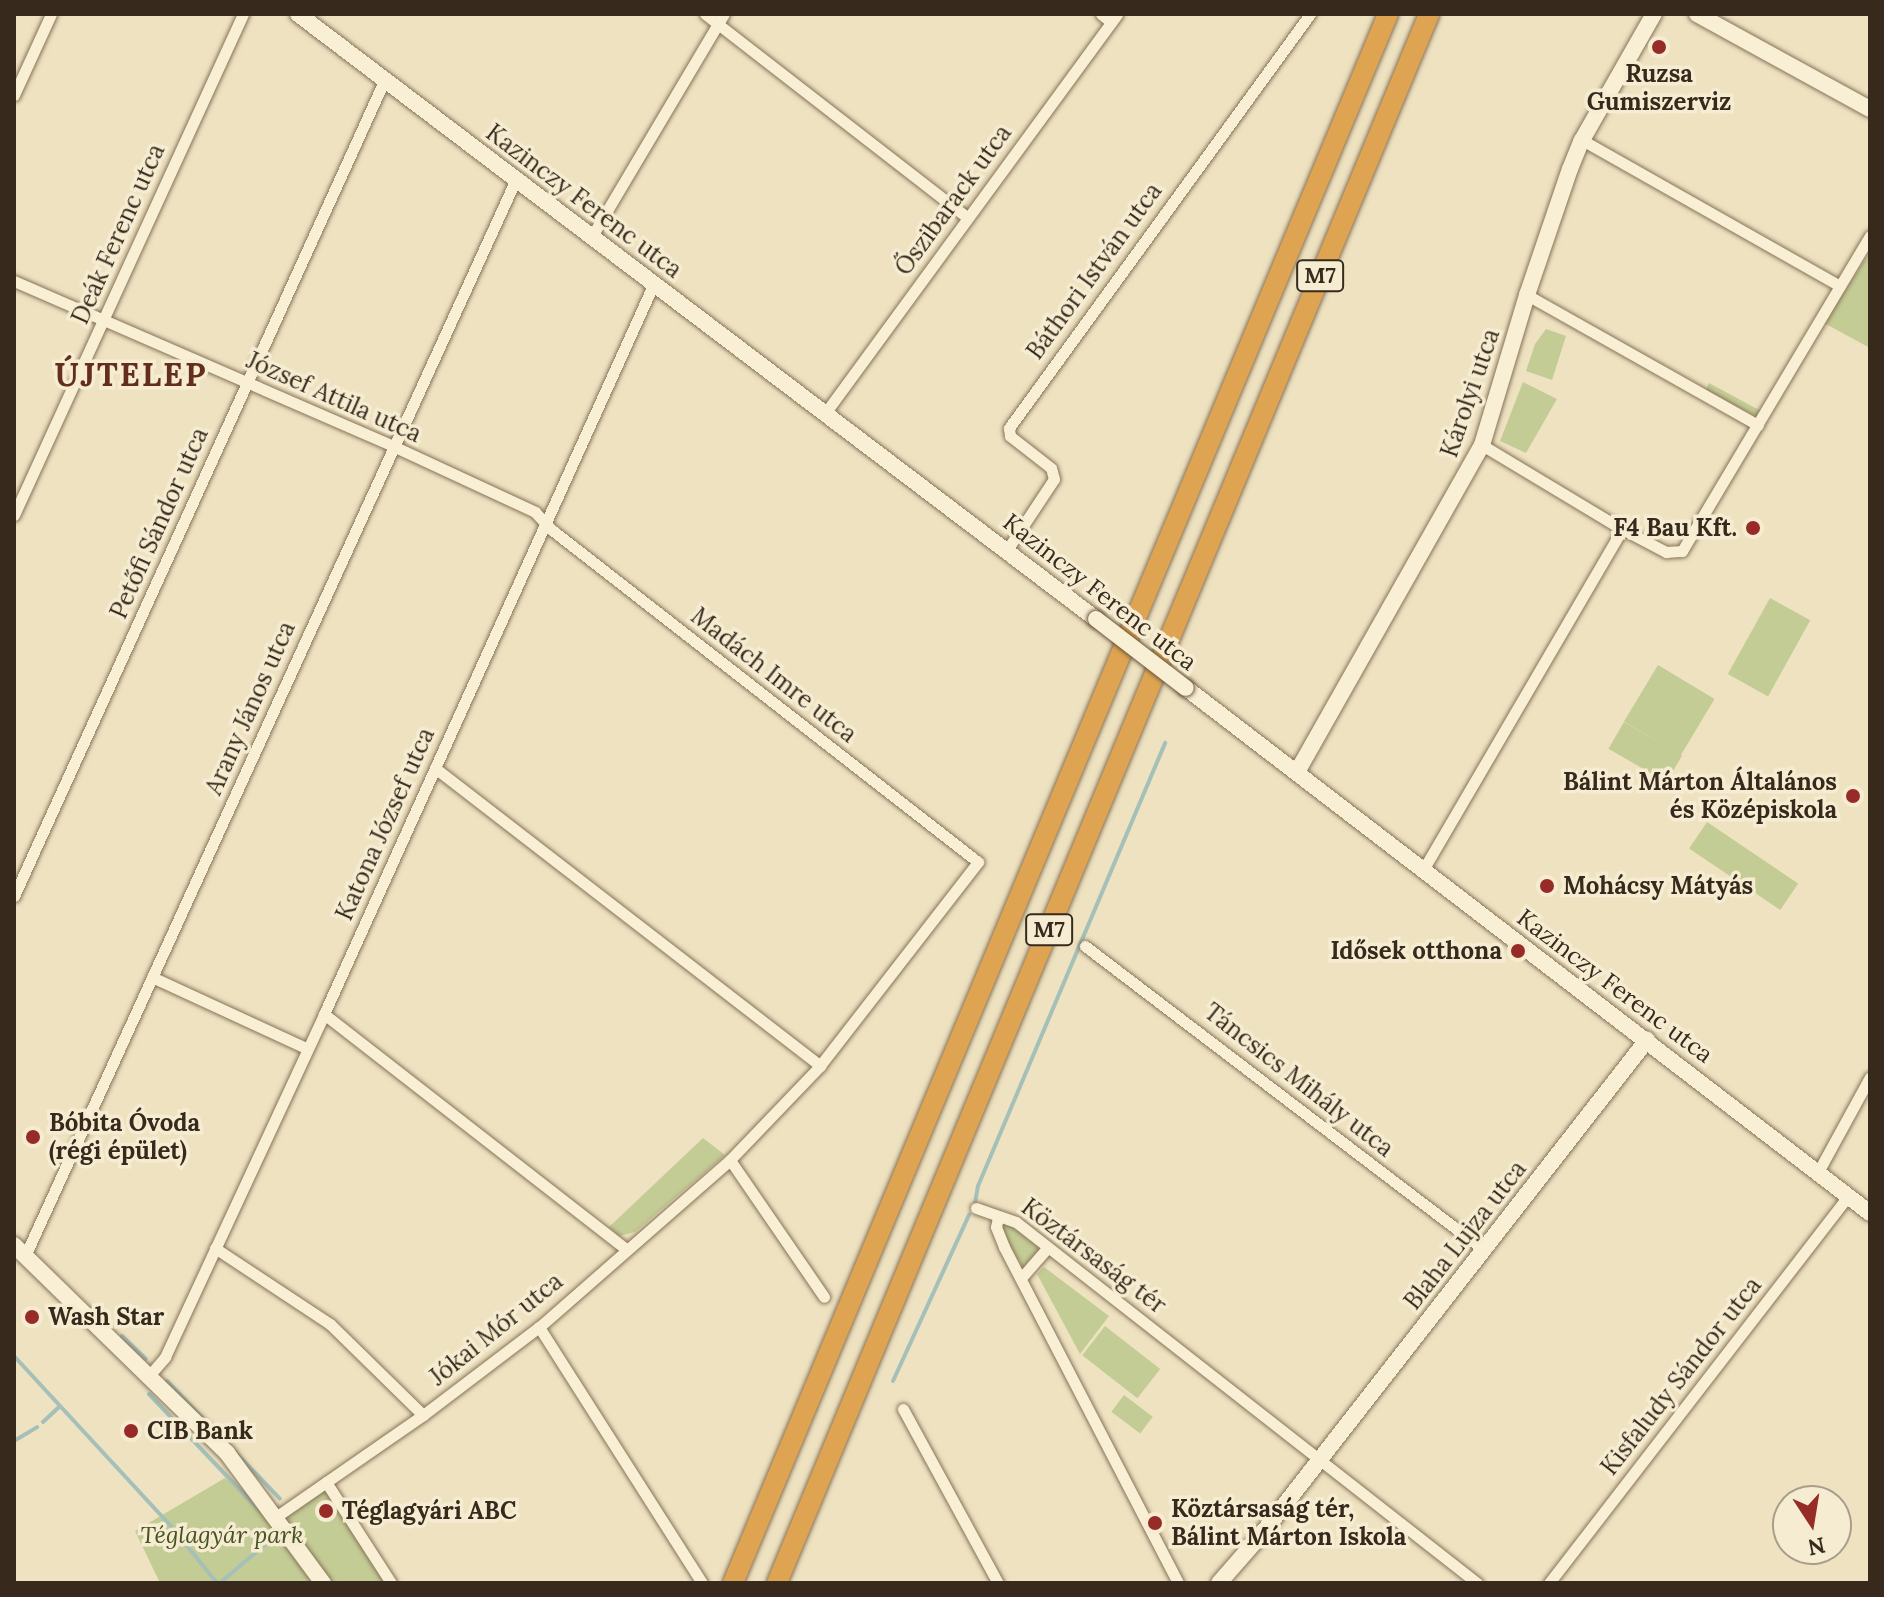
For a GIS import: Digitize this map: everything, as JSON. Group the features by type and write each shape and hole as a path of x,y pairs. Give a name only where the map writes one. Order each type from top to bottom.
{"highway":[{"path":"1308,209 1330,131 1377,14"},
{"name":"M7","path":"733,1583 1388,14"},
{"name":"M7","path":"777,1583 1429,14"},
{"path":"723,1583 734,1553 756,1525"}],"street":[{"path":"14,95 51,14"},
{"name":"Deák Ferenc utca","path":"14,515 243,14"},
{"name":"Kazinczy Ferenc utca","path":"298,14 1007,550 1870,1213"},
{"path":"705,14 721,19 967,217"},
{"path":"1101,14 1114,18"},
{"name":"Báthori István utca","path":"1007,550 1054,477 1051,468 1010,436 1009,428 1310,14"},
{"name":"Károlyi utca","path":"1297,772 1482,445 1527,295 1582,140 1654,14"},
{"path":"1697,14 1870,109"},
{"name":"Őszibarack utca","path":"826,412 1114,18"},
{"path":"592,236 721,19"},
{"name":"Petőfi Sándor utca","path":"14,896 384,81"},
{"path":"1582,140 1840,286"},
{"name":"Arany János utca","path":"20,1250 152,977 516,179"},
{"path":"1482,445 1622,529 1666,552 1678,553 1688,546 1870,236"},
{"name":"József Attila utca","path":"14,281 393,446 535,512 544,521"},
{"name":"Katona József utca","path":"147,1378 165,1357 324,1014 654,283"},
{"path":"1527,295 1758,425"},
{"name":"Madách Imre utca","path":"544,521 978,862"},
{"path":"1423,870 1622,529"},
{"path":"435,768 820,1066"},
{"name":"Jókai Mór utca","path":"277,1516 423,1415 539,1327 730,1160 820,1066 978,862"},
{"name":"Táncsics Mihály utca","path":"1085,946 1484,1250"},
{"path":"152,977 306,1048"},
{"path":"324,1014 626,1249"},
{"name":"Blaha Lujza utca","path":"1320,1459 1647,1040"},
{"path":"1818,1172 1870,1077"},
{"path":"730,1160 824,1297"},
{"name":"Kisfaludy Sándor utca","path":"1549,1583 1848,1196"},
{"path":"976,1208 998,1217"},
{"name":"Köztársaság tér","path":"1178,1583 1004,1247 996,1227 998,1217 1007,1216 1477,1583"},
{"path":"215,1248 330,1324 423,1415"},
{"path":"1022,1277 1046,1249"},
{"path":"20,1250 147,1378 227,1453 277,1516 323,1583"},
{"path":"539,1327 702,1583"},
{"path":"903,1409 998,1583"},
{"path":"1219,1583 1320,1459"},
{"path":"326,1482 391,1583"}],"green space":[{"path":"1870,252 1870,348 1824,323"},
{"path":"1546,329 1566,336 1552,380 1526,371 1535,344"},
{"path":"1523,382 1557,399 1526,453 1500,441"},
{"path":"1709,383 1761,411 1758,417 1705,391"},
{"path":"1770,598 1810,620 1768,696 1728,674"},
{"path":"1658,665 1715,699 1681,756 1624,722"},
{"path":"1624,722 1682,756 1667,782 1608,749"},
{"path":"1707,822 1798,884 1780,910 1689,849"},
{"path":"703,1138 725,1155 635,1232 619,1236 609,1227"},
{"path":"1009,1225 1038,1247 1039,1251 1023,1267 1002,1234 1003,1227"},
{"path":"1044,1267 1109,1316 1080,1354 1037,1274"},
{"path":"1105,1326 1160,1369 1137,1398 1082,1355"},
{"path":"1124,1395 1153,1417 1140,1433 1111,1412"},
{"name":"Téglagyár park","path":"225,1478 277,1516 326,1482 391,1583 160,1583 135,1531"}],"waterway":[{"path":"975,1203 978,1186 1165,743"},
{"path":"893,1381 969,1215"},
{"path":"122,1336 146,1359"},
{"path":"14,1356 171,1526 217,1583"},
{"path":"167,1381 280,1499"},
{"path":"149,1394 260,1511"},
{"path":"43,1422 60,1406"},
{"path":"14,1441 37,1427"},
{"path":"220,1583 270,1540"}],"place":[{"name":"Ruzsa Gumiszerviz","path":"1659,47"},
{"name":"F4 Bau Kft.","path":"1753,528"},
{"name":"Bálint Márton Általános és Középiskola","path":"1853,796"},
{"name":"Mohácsy Mátyás","path":"1547,886"},
{"name":"Idősek otthona","path":"1518,951"},
{"name":"Bóbita Óvoda (régi épület)","path":"33,1137"},
{"name":"Wash Star","path":"32,1317"},
{"name":"CIB Bank","path":"131,1431"},
{"name":"Téglagyári ABC","path":"326,1511"},
{"name":"Köztársaság tér, Bálint Márton Iskola","path":"1155,1523"}],"district":[{"name":"ÚJTELEP","path":"131,375"}]}
